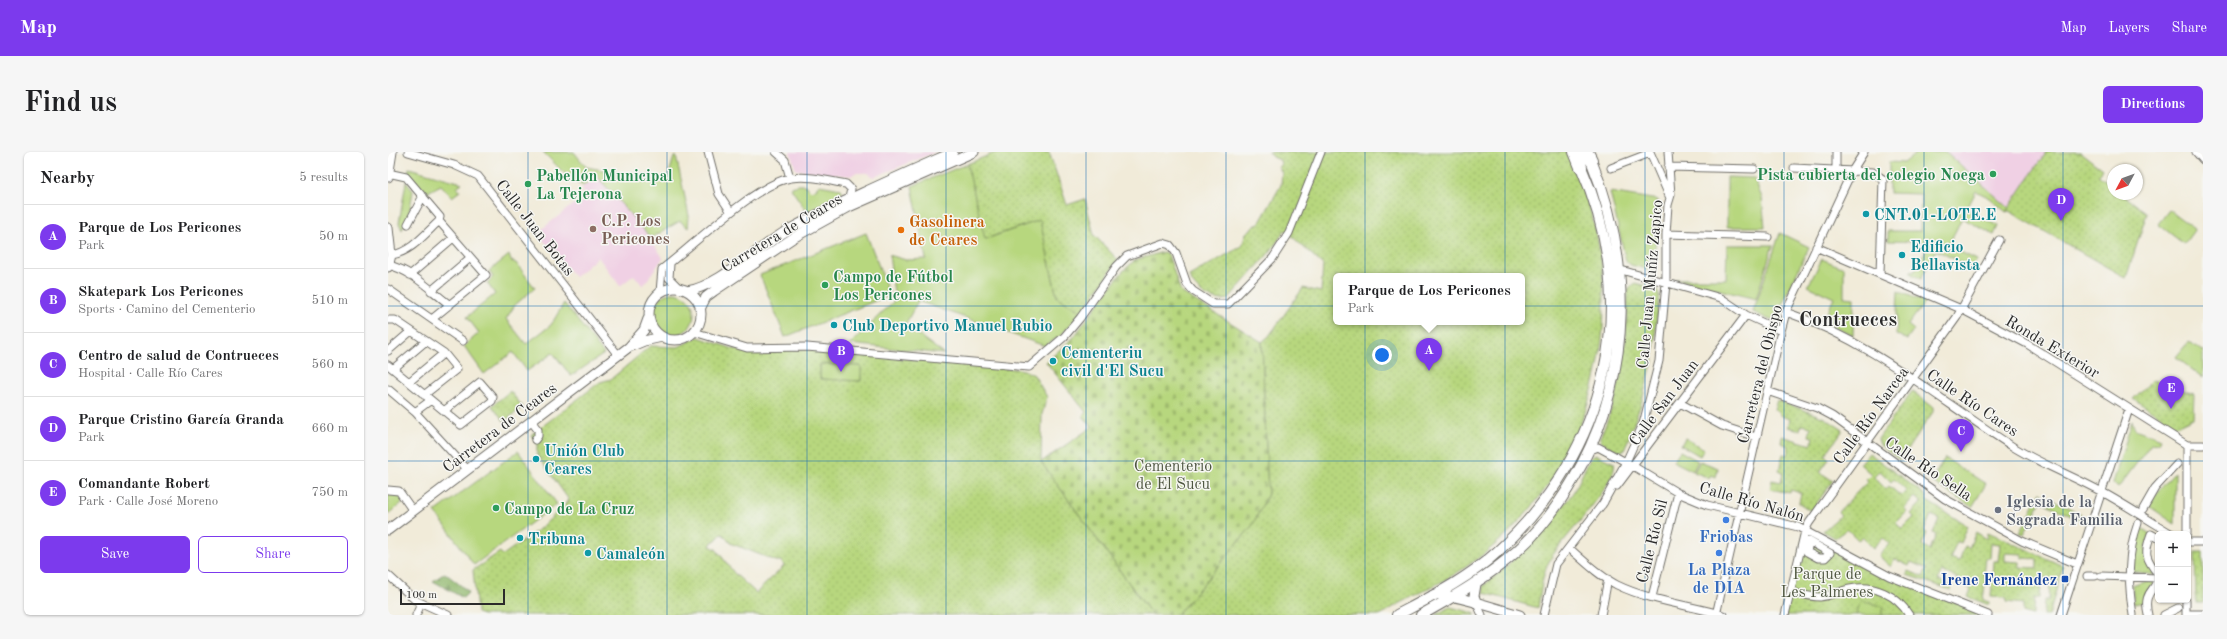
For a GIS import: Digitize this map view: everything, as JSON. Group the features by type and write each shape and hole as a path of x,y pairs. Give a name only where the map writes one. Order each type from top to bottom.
{"highway":[{"path":"1575,152 1587,158"}],"main road":[{"path":"388,175 392,152"},
{"name":"Carretera de Ceares","path":"684,290 709,284 786,231 849,198 953,152"},
{"name":"Carretera de Ceares","path":"700,309 706,298 714,290 792,238 856,204 974,152"},
{"path":"1421,615 1476,584 1517,551 1540,527 1573,481 1593,447 1604,414 1614,381 1620,348 1622,299 1620,270 1615,235 1607,201 1587,158 1571,152"},
{"path":"1397,615 1465,576 1496,553 1524,526 1564,473 1582,438 1602,384 1612,321 1610,276 1607,253 1587,158"},
{"path":"388,228 391,260"},
{"path":"666,289 684,290 693,296 700,309 696,332 680,340 672,340 662,337 653,328 648,319 650,305 660,292 666,289"},
{"name":"Carretera de Ceares","path":"388,530 629,347 644,330 648,319"},
{"name":"Carretera de Ceares","path":"629,347 644,341 662,337"},
{"path":"1476,584 1474,596 1477,604"},
{"path":"1432,595 1440,594 1455,596 1496,612 1520,615"}],"street":[{"name":"Calle Juan Botas","path":"408,152 454,165 478,176 618,355"},
{"path":"708,152 719,194 732,212"},
{"path":"776,152 785,160 790,178"},
{"path":"696,332 734,346 747,348 807,346 1029,367 1064,337 1116,267 1127,256 1163,243 1170,245 1176,253 1187,284 1193,291 1213,304 1228,304 1273,258 1289,233 1322,152"},
{"path":"1611,168 1650,152 1670,198"},
{"name":"Calle Juan Muñíz Zapico","path":"1626,462 1636,440 1652,396 1659,361 1666,283 1666,234 1670,198 1668,152"},
{"path":"1836,152 1836,169"},
{"name":"Carretera del Obispo","path":"1719,614 1739,513 1786,312 1852,170 1864,152"},
{"path":"2196,152 2203,160"},
{"path":"1668,167 1754,168"},
{"path":"1794,168 1852,170 1876,173 1883,179 1880,274"},
{"path":"388,175 406,177 440,217 439,221 486,275 432,319"},
{"path":"660,292 660,268 670,264 732,212 768,187 790,178 802,177 846,184 851,189 849,198"},
{"path":"408,224 423,196"},
{"path":"391,260 439,221"},
{"path":"1666,234 1768,237"},
{"path":"410,275 453,238"},
{"name":"Calle Río Narcea","path":"1786,615 1804,531 1914,378 1961,309 1998,240"},
{"name":"Ronda Exterior","path":"1816,247 1961,309 2029,345 2187,445"},
{"path":"431,291 470,258"},
{"path":"391,260 399,268 450,305"},
{"path":"391,260 399,268"},
{"path":"670,264 669,278 684,290"},
{"path":"1620,270 1721,298 1746,315 1781,331"},
{"path":"388,289 463,341"},
{"name":"Calle Río Cares","path":"1786,312 1869,350 1914,378 1972,420 2019,450 2101,492 2167,531"},
{"name":"Calle San Juan","path":"1544,615 1556,564 1634,466 1746,315"},
{"path":"388,320 395,320 444,353 457,369 424,395"},
{"path":"388,351 411,331"},
{"path":"426,341 390,367 461,425 492,401 493,397 480,382 444,411"},
{"path":"409,382 444,353"},
{"path":"388,389 415,412 467,469"},
{"name":"Calle Río Sella","path":"1767,391 1817,408 1849,428 1867,443 1945,499 2022,541 2078,564"},
{"path":"415,412 431,400"},
{"path":"1680,403 1722,426 1756,437"},
{"path":"2061,615 2129,409"},
{"path":"531,421 538,430 538,436 535,440"},
{"name":"Calle Río Nalón","path":"1582,438 1593,447 1634,466 1678,493 1707,505 1804,531 1890,576 1988,615"},
{"path":"1636,440 1638,445 1646,448"},
{"path":"2186,531 2187,445 2203,445"},
{"name":"Calle San Juan","path":"1602,505 1626,462"},
{"path":"2143,509 2155,488 2177,464"},
{"path":"388,490 399,491 413,511"},
{"name":"Calle Río Sil","path":"1652,596 1678,493"},
{"path":"2133,615 2129,577 2130,549 2138,523"},
{"path":"2155,536 2150,534 2145,549 2149,563 2155,572"},
{"path":"2191,542 2203,542"},
{"path":"1569,548 1608,579 1627,589 1719,614"},
{"path":"2130,549 2145,549"},
{"path":"388,575 421,604 448,615"},
{"path":"2087,576 2155,576"},
{"path":"1601,615 1608,579"},
{"path":"2148,615 2146,605 2148,592 2155,585"},
{"path":"1796,593 1818,597 1852,588 1878,590 1899,602 1909,615"},
{"path":"2186,603 2186,614 2203,614"},
{"path":"416,615 421,604"},
{"path":"1477,604 1482,615"},
{"path":"2131,605 2146,605"},
{"path":"2164,615 2178,608"}],"shaded area":[{"path":"790,152 936,152 874,177 868,173 855,173 851,176 796,170"},
{"path":"1946,152 2046,152 2009,208"},
{"name":"C.P. Los Pericones","path":"596,175 641,225 663,258 643,286 634,275 620,286 598,257 575,277 537,233 585,195 582,188"}],"green space":[{"path":"543,152 574,152 586,167 667,181 674,157 676,156 689,216 688,228 680,221 651,238 596,175 585,185 574,181"},
{"path":"997,152 1049,152 1067,205 1085,199 1094,235 1118,260 1082,312 1057,297 1040,220 985,239 967,164"},
{"path":"1269,152 1566,152 1583,191 1596,232 1603,283 1602,334 1594,384 1577,432 1554,477 1523,517 1486,552 1443,581 1395,606 1385,613 1378,615 1177,615 1252,526 1268,494 1262,342 1269,336 1303,288 1321,292 1323,265 1285,230 1270,252 1228,299 1216,299 1205,295 1195,286 1189,276 1242,246 1246,233 1260,222 1281,185 1282,172 1278,167 1281,165 1280,160 1273,157"},
{"path":"1918,152 1946,152 2009,208 2006,212 1990,198 1976,191 1967,209 1998,226 1994,235 1962,218 1948,246 1977,260 1972,268 1936,250 1921,279 1910,273 1911,271 1914,272 1928,246 1921,242 1888,241 1888,231 1920,231 1921,194 1889,193 1889,162 1904,163"},
{"path":"2046,152 2080,152 2102,169 2098,175 2107,182 2107,200 2130,200 2147,213 2126,278 2009,211 2006,212"},
{"path":"967,164 986,239 1040,220 1057,297 1082,312 1060,336 1045,346 918,301 905,325 944,354 850,344 895,300 889,255 906,260 926,259 912,186"},
{"path":"409,168 462,183 457,187 460,191 452,197 441,185 426,193 408,174"},
{"path":"1727,177 1754,178 1762,198 1765,227 1727,227"},
{"path":"406,182 413,191 409,214 402,230 399,223"},
{"path":"805,185 811,191 816,189 819,185 841,189 843,192 807,212 790,187"},
{"path":"1610,192 1658,200 1654,271 1631,265 1626,261"},
{"path":"2169,210 2195,229 2184,244 2158,224"},
{"name":"Campo de Fútbol Los Pericones","path":"866,233 890,295 785,337 760,275"},
{"path":"1780,233 1809,247 1775,320 1770,320 1753,312"},
{"path":"1727,245 1773,245 1756,299 1676,279 1726,279"},
{"name":"Cementerio de El Sucu","path":"1163,252 1168,254 1181,292 1262,342 1268,494 1252,526 1177,615 1152,615 1041,462 1092,427 1083,416 1086,412 1046,362 1073,338 1121,273 1135,260"},
{"path":"509,255 511,261 516,263 535,288 515,305 506,319 526,344 551,325 564,303 604,354 571,376 553,353 527,371 513,352 484,374 464,346 479,333 467,317 495,294 487,283 493,277 489,271"},
{"path":"1822,259 1844,268 1844,297 1854,298 1853,335 1823,321 1834,298 1808,286"},
{"path":"1635,283 1657,289 1659,294 1653,360 1641,404 1624,451 1620,452 1601,442 1600,437 1608,420 1619,384 1625,347 1628,290"},
{"path":"1898,291 1925,302 1908,325 1914,330 1907,340 1896,334"},
{"path":"673,293 688,299 694,314 688,329 673,335 658,329 652,314 658,299"},
{"path":"698,337 734,349 748,351 808,349 1024,370 1034,375 1047,397 1042,414 1041,462 1152,615 484,615 477,613 473,570 500,552 503,555 542,527 569,500 537,455 537,443 531,435 600,382 611,379 650,346 678,347","holes":["820,364 861,366 861,381 820,379","721,534 724,535 730,543 776,561 782,561 784,566 756,593 734,573 716,549 710,546 712,542"]},
{"path":"2189,341 2203,352 2203,378 2176,357"},
{"path":"820,364 862,366 861,381 820,379"},
{"path":"2153,380 2194,394 2193,418 2176,426 2133,399"},
{"path":"510,391 523,407 504,421 492,406"},
{"path":"1912,391 1933,407 1933,412 1900,460 1880,445 1878,439"},
{"path":"1777,400 1825,418 1843,430 1825,455 1829,459 1820,472 1833,481 1811,511 1799,503 1801,493 1791,490 1790,493 1770,489 1772,480 1781,482 1783,472 1779,470 1783,454 1787,455 1789,446 1781,443 1782,436 1811,445 1813,437 1809,436 1811,427 1801,425 1800,430 1788,427 1790,419 1781,416 1774,409"},
{"path":"2132,421 2135,429 2161,439 2159,443 2151,444 2118,488 2113,483"},
{"path":"1685,438 1704,449 1700,456 1681,445"},
{"name":"Campo de La Cruz","path":"518,451 557,504 474,565 435,512"},
{"path":"1680,451 1698,461 1693,471 1673,461"},
{"path":"1869,453 1925,495 1927,501 1968,526 1961,543 1957,541 1950,558 1959,561 1965,546 1969,548 1976,532 1987,539 1988,532 2063,566 2049,615 2043,615 2044,600 2049,600 2050,579 2041,578 2039,598 2034,598 2033,615 2023,612 2023,604 2006,602 2006,598 1991,597 1992,584 1985,584 1983,600 1989,602 1989,605 1968,597 1971,589 1956,582 1957,578 1942,571 1938,580 1952,586 1951,590 1907,575 1909,571 1923,577 1927,569 1911,562 1909,566 1894,559 1891,567 1879,556 1889,544 1883,538 1873,548 1862,537 1858,540 1847,529 1835,538 1823,531 1841,515 1838,512 1868,481 1866,479 1871,474 1860,464","holes":["1880,471 1891,482 1894,479 1906,491 1901,496 1889,486 1886,489 1874,477","1915,497 1921,503 1911,514 1914,517 1902,529 1896,523 1907,512 1904,509","1931,515 1939,519 1933,533 1936,535 1930,550 1922,545 1927,533 1924,531","1991,543 2000,544 1998,561 1994,561 1993,576 1984,575 1986,558 1990,558","2005,553 2022,554 2022,558 2037,559 2037,568 2020,567 2020,562 2005,561"]},
{"path":"1595,454 1614,463 1613,472 1608,483 1599,496 1551,558 1544,576 1538,608 1484,593 1483,586 1508,565 1530,543 1562,507 1572,494 1588,463"},
{"path":"1945,458 1986,484 1972,507 1931,481"},
{"path":"1700,461 1718,468 1716,477 1711,475 1709,478 1694,472"},
{"path":"2175,472 2175,524 2149,506 2155,495"},
{"path":"388,493 398,494 403,502 388,515"},
{"path":"2040,493 2081,514 2079,520 2041,501 2024,534 2020,533"},
{"path":"2140,527 2150,534 2145,548 2154,575 2133,571 2136,539"},
{"name":"Parque de Les Palmeres","path":"1805,531 1889,576 1988,615 1882,615 1884,607 1861,600 1856,615 1785,615"},
{"path":"2195,552 2203,552 2203,603 2196,603"},
{"path":"445,573 469,592 463,598 433,581"},
{"path":"2155,578 2145,602 2134,604 2132,585"},
{"path":"1860,600 1885,607 1882,615 1856,615"},
{"path":"1450,607 1474,613 1476,615 1435,615"}],"place":[{"name":"Pista cubierta del colegio Noega","path":"1993,174"},
{"name":"Pabellón Municipal La Tejerona","path":"528,184"},
{"name":"CNT.01-LOTE.E","path":"1866,214"},
{"name":"Parque Cristino García Granda","path":"2061,221"},
{"name":"C.P. Los Pericones","path":"593,229"},
{"name":"Gasolinera de Ceares","path":"901,230"},
{"name":"Edificio Bellavista","path":"1902,255"},
{"name":"Campo de Fútbol Los Pericones","path":"825,285"},
{"name":"Club Deportivo Manuel Rubio","path":"834,325"},
{"name":"Cementeriu civil d'El Sucu","path":"1053,361"},
{"name":"Parque de Los Pericones","path":"1429,371"},
{"name":"Skatepark Los Pericones","path":"841,372"},
{"name":"Comandante Robert","path":"2171,409"},
{"name":"Centro de salud de Contrueces","path":"1961,452"},
{"name":"Unión Club Ceares","path":"536,459"},
{"name":"Campo de La Cruz","path":"496,508"},
{"name":"Iglesia de la Sagrada Familia","path":"1998,510"},
{"name":"Friobas","path":"1726,520"},
{"name":"Tribuna","path":"520,538"},
{"name":"Camaleón","path":"588,553"},
{"name":"La Plaza de DIA","path":"1719,553"},
{"name":"Irene Fernández","path":"2065,579"}],"district":[{"name":"Contrueces","path":"1848,319"}]}
